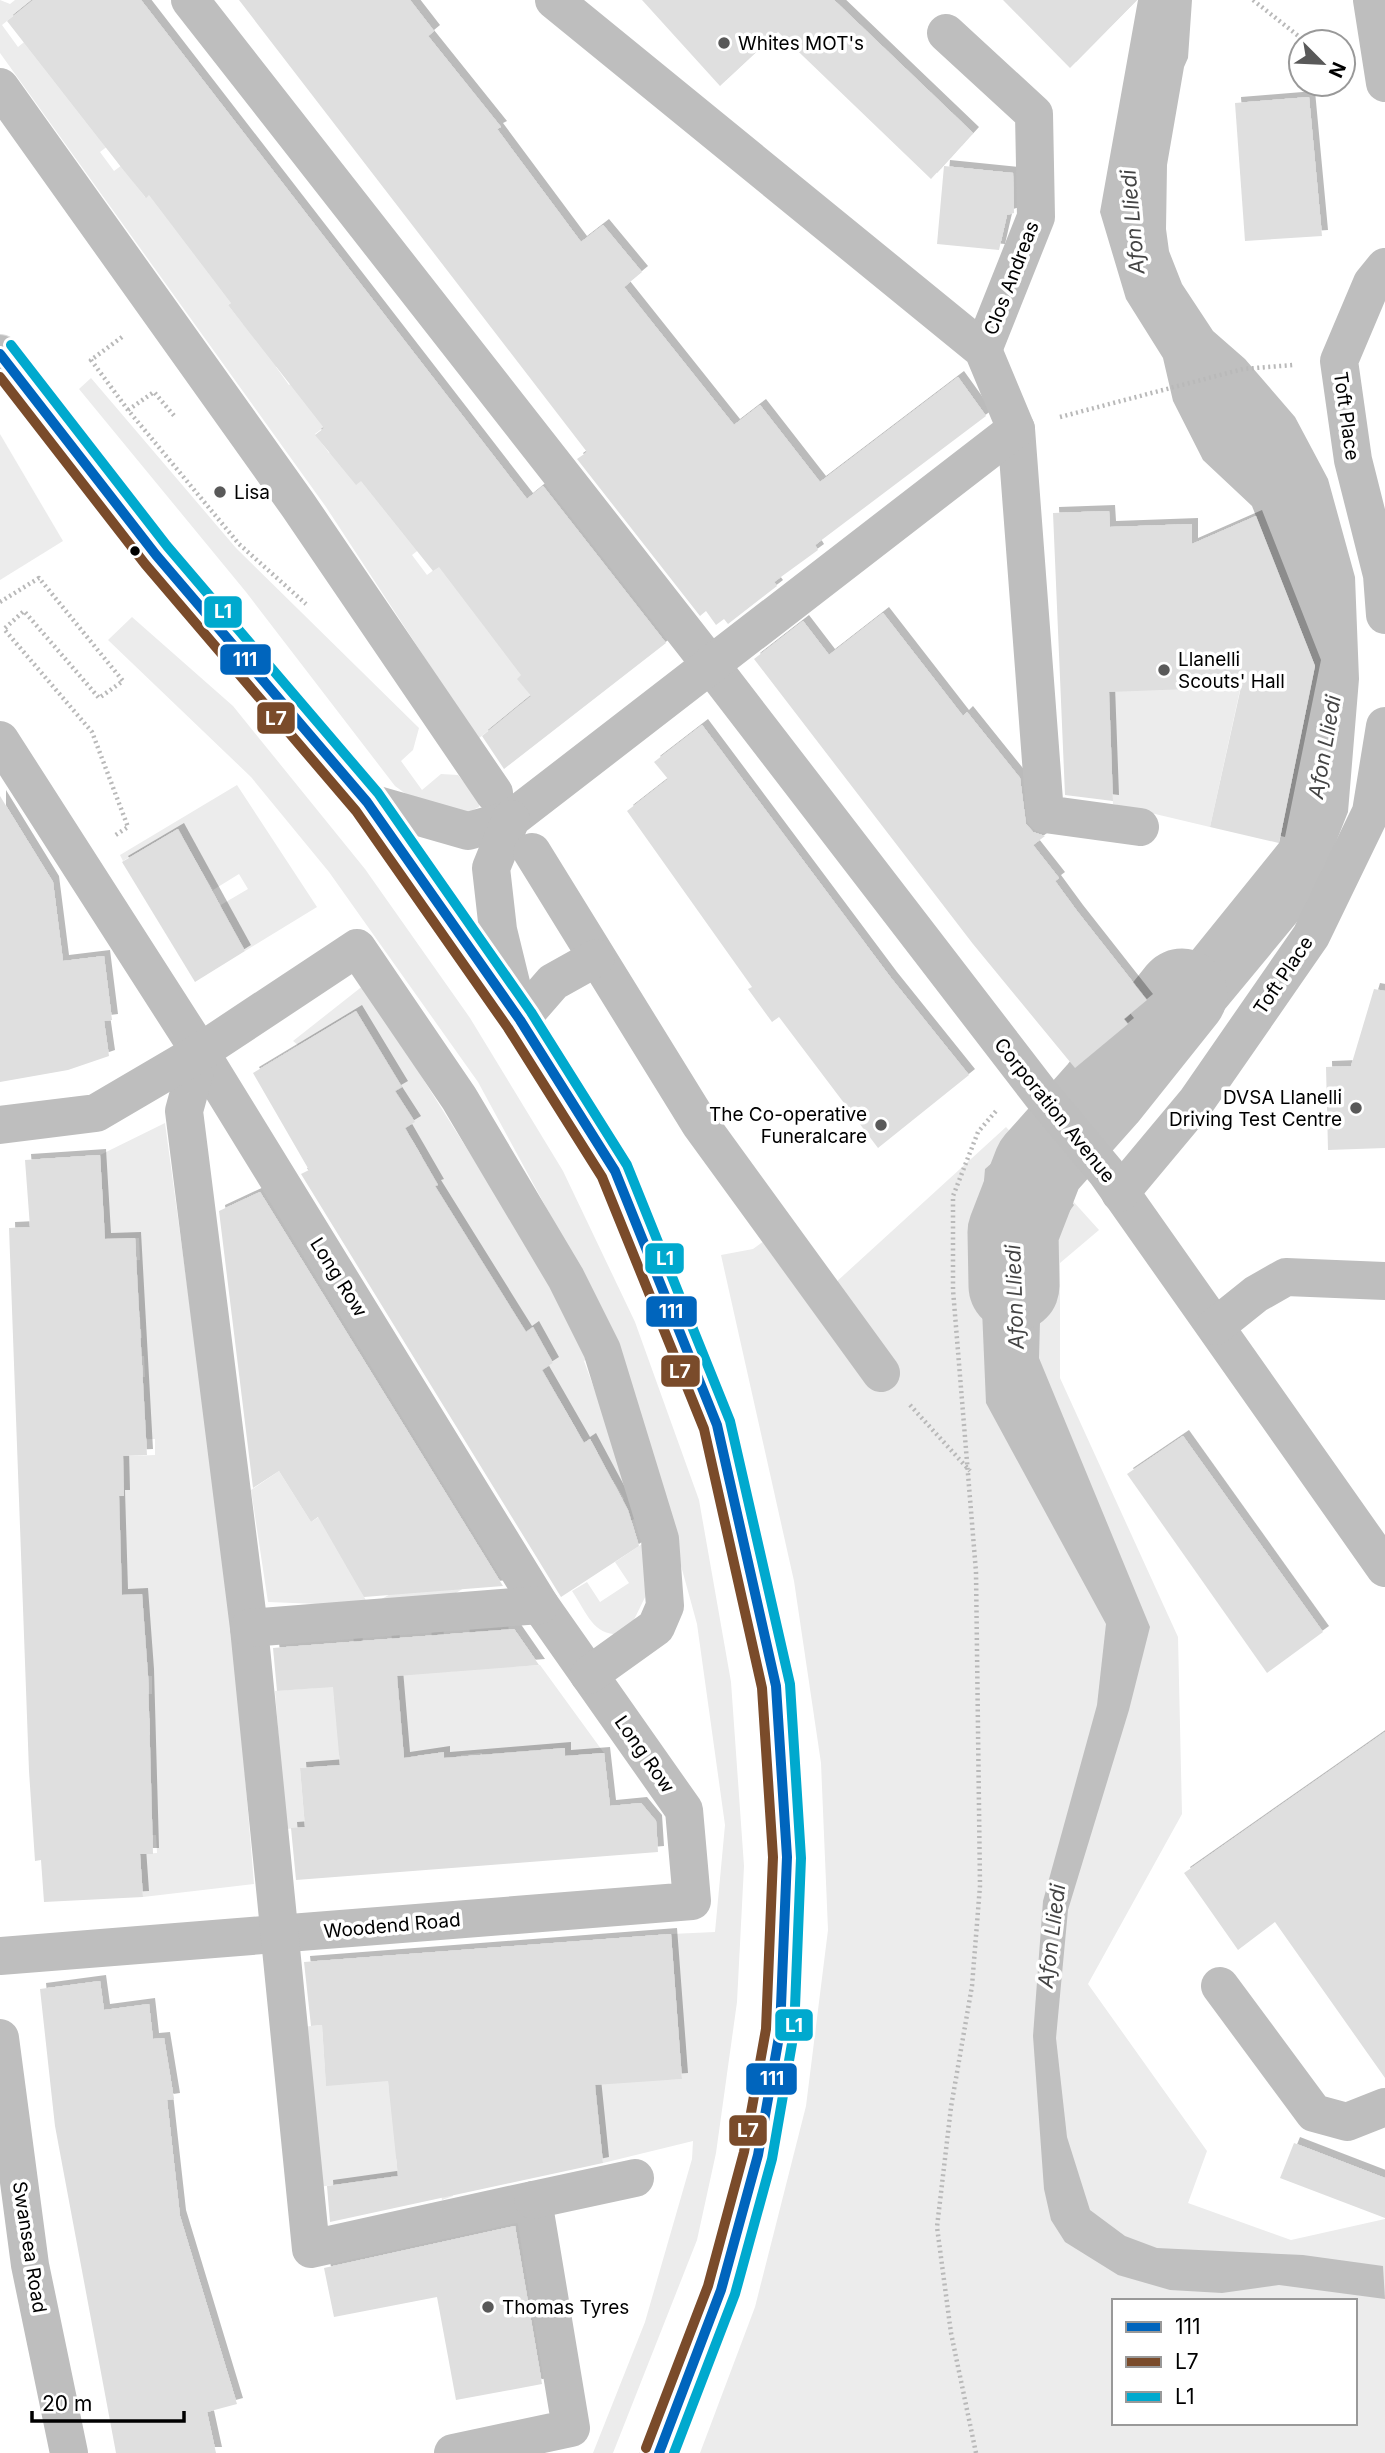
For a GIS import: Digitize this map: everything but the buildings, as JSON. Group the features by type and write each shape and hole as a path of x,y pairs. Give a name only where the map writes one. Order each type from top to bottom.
{"street":[{"name":"Corporation Avenue","path":"190,0 1033,1084 1113,1182 1385,1568"},
{"path":"554,0 983,351 1016,429 1045,814 1140,827"},
{"path":"1372,0 1383,60"},
{"name":"Clos Andreas","path":"946,33 1034,114 1036,217 983,351"},
{"path":"0,87 298,505 502,806 491,868 498,930 520,1020"},
{"name":"Toft Place","path":"1385,267 1372,283 1339,361 1353,460 1381,575 1385,615"},
{"path":"0,354 156,555 367,802 520,1020 615,1171 717,1424 776,1686 788,1857 780,2031 758,2155 721,2290 659,2453"},
{"path":"367,802 468,831 709,664 1016,429"},
{"name":"Toft Place","path":"1113,1182 1196,1102 1311,936 1371,812 1385,726"},
{"name":"Long Row","path":"0,740 200,1052 540,1605 684,1810"},
{"path":"532,852 700,1124 881,1373"},
{"path":"0,1125 96,1113 200,1052 357,948 459,1098 566,1278 602,1350 660,1539 665,1606 656,1627 589,1675"},
{"path":"520,1020 553,982 596,958"},
{"path":"200,1052 184,1111 248,1629 311,2249 635,2178"},
{"path":"1216,1326 1256,1294 1286,1277 1385,1281"},
{"path":"248,1629 540,1605"},
{"name":"Woodend Road","path":"0,1956 692,1901 684,1810"},
{"path":"1220,1986 1314,2113 1347,2122 1385,2107"},
{"name":"Swansea Road","path":"0,2038 30,2265 69,2453"},
{"path":"453,2453 571,2428 533,2200"}],"path":[{"path":"1253,0 1288,28"},
{"path":"91,360 128,410 207,502"},
{"path":"1016,429 1243,369 1298,364"},
{"path":"0,602 39,578 123,681 99,698 24,611 4,629 92,732 128,827 77,860"},
{"path":"976,2453 951,2333 937,2227 951,2107 972,1986 980,1886 976,1572 970,1472 953,1290 953,1196 978,1132 1033,1084"},
{"path":"881,1373 970,1472"}],"shaded area":[{"path":"0,0 10,4 15,0 33,0 2,25 18,47 69,6 151,113 100,152 114,171 165,133 132,180 145,197 190,163 273,270 228,305 243,324 323,331 276,367 289,385 337,348 372,391 315,434 329,453 387,409 408,442 465,514 412,555 427,575 480,535 474,612 488,631 566,641 518,679 531,696 546,735 521,704 478,739 326,507 0,53"},
{"path":"91,378 236,548 419,728 413,750 401,761 422,790 441,774 458,775 480,802 479,807 457,818 417,802 395,786 246,592 79,389"},
{"path":"0,434 63,541 0,580"},
{"path":"132,617 233,706 365,869 470,1018 563,1171 635,1322 699,1500 731,1682 744,1866 737,2002 716,2153 697,2240 613,2453 593,2453 645,2322 692,2159 693,2141 603,2163 599,2124 569,2127 451,2178 453,2196 442,2200 437,2153 396,2159 403,2206 357,2182 318,2187 302,2027 322,2025 326,2085 384,2031 389,2090 682,2079 671,1934 715,1932 725,1825 697,1624 634,1394 579,1268 478,1082 329,872 251,777 108,640"},
{"path":"1107,646 1210,688 1240,690 1210,827 1113,804"},
{"path":"237,785 317,907 245,951 219,906 248,889 239,874 213,890 177,829 123,861 120,855"},
{"path":"364,985 577,1324 592,1355 584,1361 650,1541 652,1583 627,1634 599,1629 572,1591 587,1582 600,1602 629,1583 615,1562 648,1540 634,1519 607,1537 595,1518 624,1499 613,1480 576,1504 560,1477 598,1453 590,1439 552,1463 544,1450 577,1430 559,1399 527,1418 510,1388 553,1363 533,1328 491,1354 482,1339 515,1318 506,1304 474,1323 466,1311 499,1290 488,1274 457,1294 438,1266 471,1245 461,1231 432,1250 425,1238 454,1221 444,1203 414,1220 405,1205 437,1184 429,1171 396,1191 387,1177 422,1156 412,1139 377,1162 369,1149 414,1122 404,1105 358,1132 350,1119 401,1086 390,1069 340,1103 329,1087 378,1058 368,1042 321,1070 314,1060 366,1029 356,1011 298,1045 293,1041"},
{"path":"165,1123 231,1607 254,1884 143,1897 140,1854 157,1853 156,1835 96,1838 91,1737 150,1735 150,1718 88,1696 152,1694 152,1676 87,1678 143,1613 142,1595 85,1597 120,1534 119,1518 84,1498 123,1496 123,1477 80,1458 155,1455 155,1439 80,1441 77,1381 145,1377 144,1356 76,1359 75,1341 142,1338 140,1317 75,1320 70,1263 140,1260 139,1238 69,1241 104,1221 100,1155"},
{"path":"1006,1127 1099,1230 1060,1263 1060,1378 1178,1637 1182,1814 1088,1984 1207,2151 1188,2203 1291,2240 1385,2219 1385,2453 700,2453 755,2307 806,2106 828,1930 821,1763 794,1581 721,1255 753,1249 778,1231 834,1284"},
{"path":"279,1471 311,1522 361,1490 355,1580 369,1606 268,1602 251,1490"},
{"path":"460,1555 475,1581 448,1598 369,1606"},
{"path":"508,1620 511,1667 540,1665 604,1753 578,1755 569,1805 565,1748 543,1750 548,1810 487,1817 482,1753 461,1755 466,1814 450,1815 444,1753 418,1755 423,1816 410,1817 402,1736 360,1753 339,1755 344,1815 332,1816 328,1766 300,1768 305,1827 286,1829 275,1691 316,1688 355,1659 353,1632 362,1631 366,1681 395,1679 391,1629 399,1628 403,1673 434,1671 431,1626 443,1625 447,1672 472,1669 469,1623"}],"water":[{"path":"1138,0 1192,0 1188,58 1184,67 1167,165 1166,229 1169,251 1182,284 1213,331 1245,359 1295,417 1328,479 1355,577 1359,679 1348,812 1311,905 1129,1125 1086,1073 1153,999 1279,843 1315,666 1252,506 1203,460 1173,401 1163,358 1126,299 1100,212"},
{"path":"1017,1141 1074,1205 1042,1249 1039,1358 1150,1627 1129,1710 1068,1910 1056,2038 1067,2137 1090,2210 1125,2236 1157,2248 1303,2255 1383,2266 1385,2299 1279,2285 1222,2293 1170,2290 1118,2275 1065,2242 1051,2220 1044,2189 1033,2036 1043,1901 1097,1705 1106,1624 986,1403 979,1239 985,1169"}],"waterway":[{"name":"Afon Lliedi","path":"1014,1286 1013,1232 1039,1165 1103,1093 1182,994"}],"transit line":[{"name":"L1","path":"11,345 167,546 378,793 531,1012 627,1165 730,1421 790,1684 801,1858 794,2032 772,2159 735,2294 674,2453"},
{"name":"111","path":"0,354 156,555 367,802 520,1020 615,1171 717,1425 776,1686 787,1857 780,2031 758,2155 721,2290 659,2453"},
{"name":"L7","path":"0,377 145,564 356,811 508,1028 602,1177 704,1429 762,1688 773,1857 766,2029 744,2152 708,2286 646,2448"}],"place":[{"name":"Whites MOT's","path":"724,43"},
{"name":"Lisa","path":"220,492"},
{"name":"Llanelli Scouts' Hall","path":"1164,670"},
{"name":"DVSA Llanelli Driving Test Centre","path":"1356,1108"},
{"name":"The Co-operative Funeralcare","path":"881,1125"},
{"name":"Thomas Tyres","path":"488,2307"}]}
